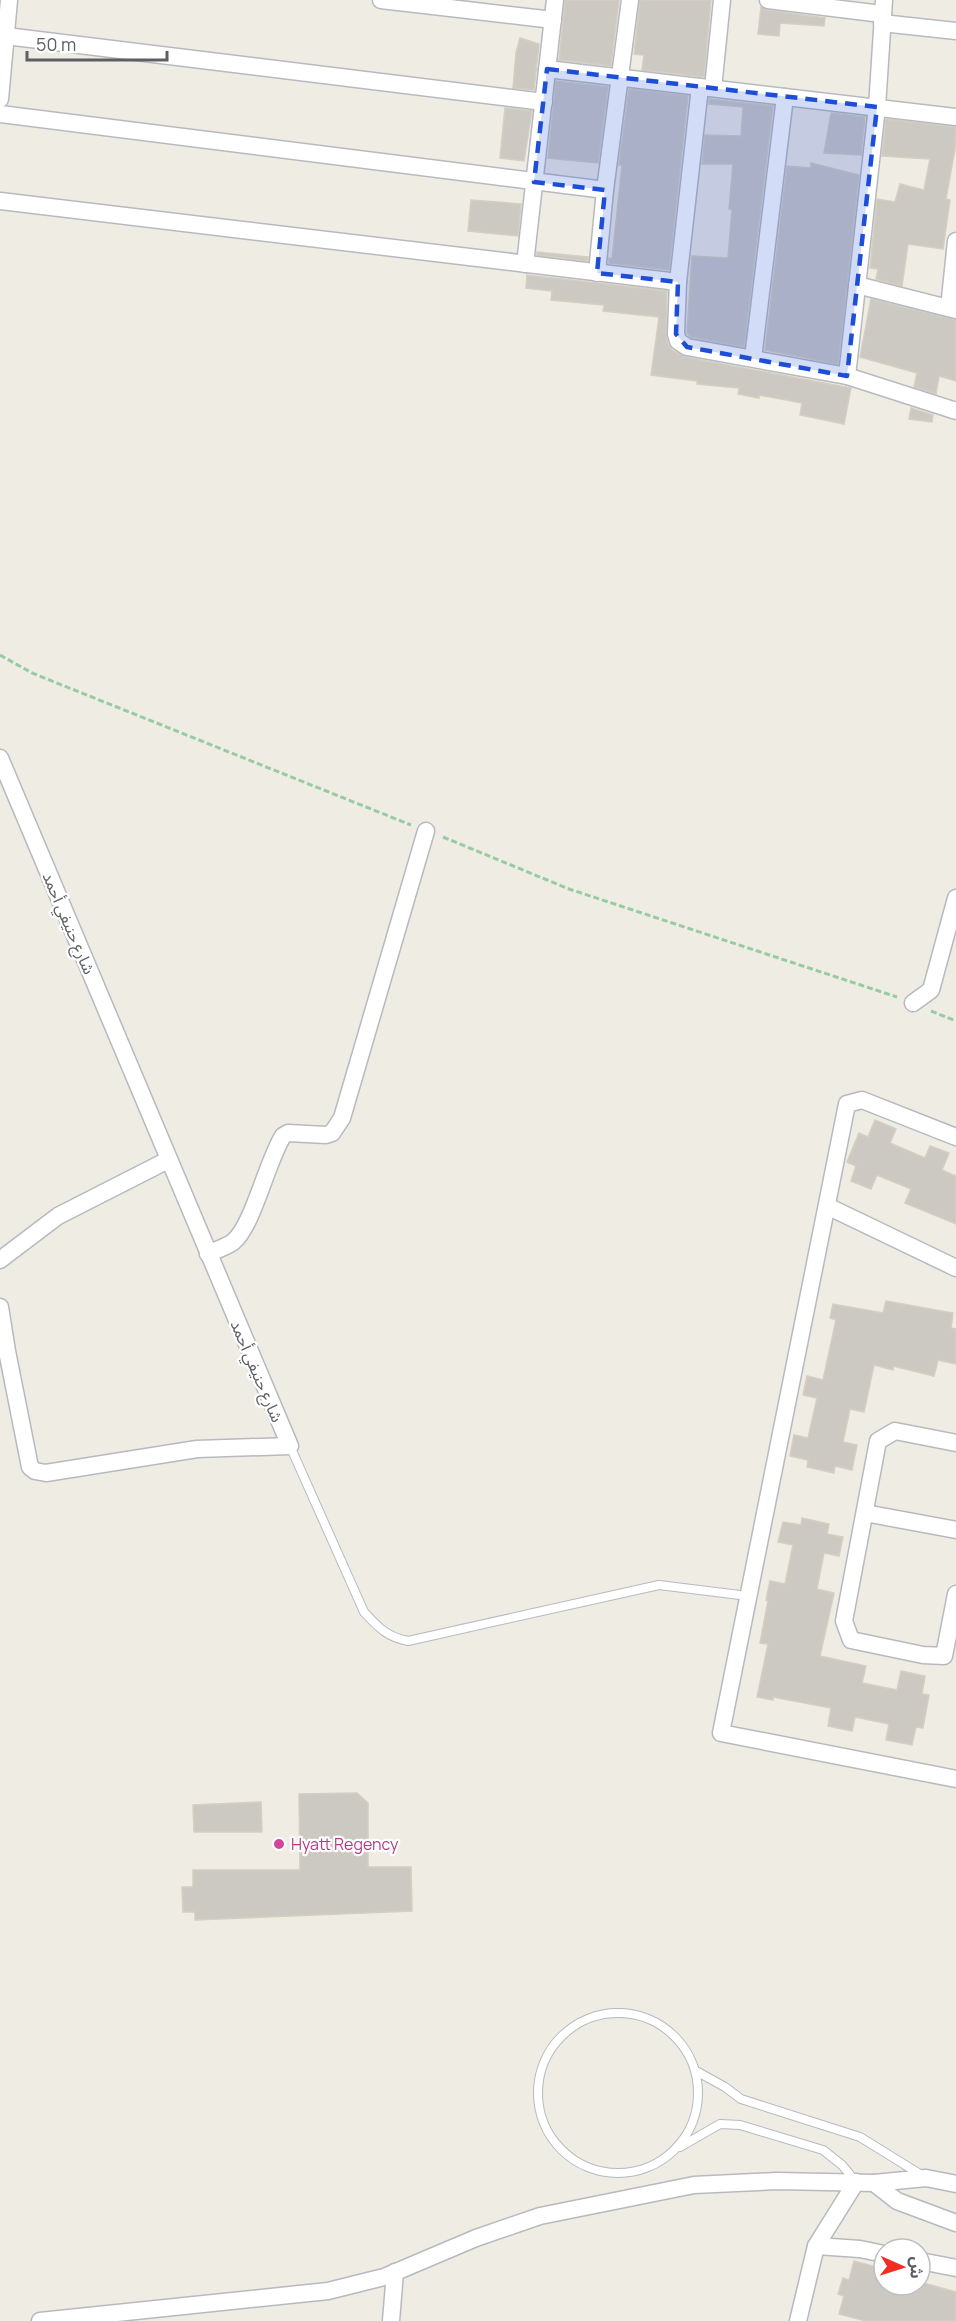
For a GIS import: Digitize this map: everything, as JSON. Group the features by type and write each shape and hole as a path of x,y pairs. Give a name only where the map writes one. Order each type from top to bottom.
{"street":[{"path":"0,99 9,0"},
{"path":"381,0 486,6 553,20"},
{"path":"525,264 555,0"},
{"path":"597,273 605,190 630,0"},
{"path":"722,0 706,88 678,282 676,334 682,345 847,376 956,411"},
{"path":"768,0 882,12 956,31"},
{"path":"847,376 877,107 882,12"},
{"path":"6,36 543,102"},
{"path":"548,69 956,117"},
{"path":"753,358 785,97"},
{"path":"0,114 605,190"},
{"path":"0,201 678,282"},
{"path":"857,285 952,309 956,241"},
{"name":"شارع حنيفي أحمد","path":"0,758 290,1446"},
{"path":"208,1254 237,1238 248,1218 283,1136 288,1133 326,1135 332,1133 342,1118 426,831"},
{"path":"913,1003 931,990 956,898"},
{"path":"956,1137 862,1100 847,1104 721,1733 956,1779"},
{"path":"0,1260 57,1216 168,1160"},
{"path":"827,1206 956,1268"},
{"path":"0,1307 6,1351 30,1467 34,1472 46,1473 197,1449 290,1446"},
{"path":"956,1443 895,1431 878,1441 844,1621 851,1640 922,1655 944,1656 956,1594"},
{"path":"865,1513 956,1530"},
{"path":"40,2321 328,2291 376,2280 476,2238 540,2216 649,2193 728,2182 874,2183 926,2178 956,2184"},
{"path":"798,2321 816,2246 856,2182"},
{"path":"874,2183 897,2200 956,2223"},
{"path":"816,2246 872,2252"},
{"path":"932,2263 956,2268"},
{"path":"391,2321 395,2272"}],"lane":[{"name":"شارع حنيفي أحمد","path":"290,1446 364,1612 378,1627 393,1638 408,1641 659,1586 748,1596"},
{"path":"677,2149 695,2116 699,2098 696,2071 684,2046 663,2026 638,2015 610,2013 582,2021 560,2038 544,2062 538,2089 542,2117 556,2144 577,2163 603,2172 631,2173 655,2165 720,2124 740,2125 823,2150 842,2165 856,2182"},
{"path":"696,2071 725,2086 741,2099 860,2138 926,2178"}],"path":[{"path":"0,656 32,673 569,889 913,1003 956,1021"}],"highlighted area":[{"path":"547,69 877,107 847,376 687,347 676,334 678,282 597,273 605,190 534,182"}],"building":[{"path":"565,0 619,0 611,66 559,60"},
{"path":"640,0 711,0 704,77 642,70 644,55 634,54"},
{"path":"761,7 767,10 825,18 824,26 780,23 779,36 758,34"},
{"path":"520,38 539,44 534,90 513,88 516,53"},
{"path":"556,81 608,87 598,163 548,158"},
{"path":"629,89 688,96 669,270 609,263 609,258 612,259 622,165 619,165"},
{"path":"709,99 773,106 744,347 691,337 687,333 692,256 728,258 733,164 702,164 705,135 741,136 743,107 709,104"},
{"path":"505,108 532,111 524,161 500,158"},
{"path":"831,113 865,117 861,155 824,153"},
{"path":"886,119 956,127 955,149 946,199 950,200 943,249 908,244 902,286 876,279 878,269 870,268 877,199 895,202 900,184 924,190 930,159 882,156"},
{"path":"811,163 859,175 838,364 765,350 787,166 811,168"},
{"path":"471,200 521,204 518,236 468,231"},
{"path":"537,252 588,257 588,261 537,255"},
{"path":"527,275 667,291 666,334 672,350 685,357 851,388 844,424 800,415 802,403 759,395 759,398 738,394 739,388 697,384 697,381 651,375 659,317 603,311 604,305 551,300 552,291 526,288"},
{"path":"871,299 956,320 956,381 939,376 936,394 914,387 917,373 860,357"},
{"path":"911,408 933,415 932,422 909,419"},
{"path":"875,1120 896,1129 890,1143 925,1158 930,1146 949,1153 942,1170 956,1176 956,1224 905,1203 911,1189 877,1175 871,1189 851,1181 856,1166 847,1162 859,1133 868,1137"},
{"path":"886,1301 953,1313 951,1328 956,1329 956,1364 938,1360 934,1376 893,1366 893,1370 874,1365 864,1412 850,1409 843,1442 857,1445 852,1470 835,1466 834,1473 807,1467 808,1460 790,1456 794,1435 808,1438 817,1398 803,1395 807,1376 823,1380 836,1320 830,1318 833,1304 883,1313"},
{"path":"802,1518 829,1524 827,1534 843,1537 839,1556 824,1553 817,1589 834,1593 820,1656 866,1666 862,1683 897,1690 901,1671 925,1676 922,1694 929,1695 923,1728 916,1727 912,1745 886,1740 889,1724 855,1717 852,1731 828,1726 831,1708 773,1697 773,1700 757,1697 768,1644 760,1643 770,1581 785,1584 793,1545 778,1542 783,1522 801,1525"},
{"path":"357,1793 368,1803 368,1867 411,1867 412,1911 195,1920 195,1912 183,1912 182,1887 193,1887 193,1870 300,1870 299,1794"},
{"path":"261,1802 262,1832 194,1832 193,1805"},
{"path":"854,2261 872,2266 872,2297 932,2297 932,2285 956,2292 956,2321 866,2321 839,2314 844,2296 838,2294 843,2278 849,2280"}],"place":[{"name":"Hyatt Regency","path":"279,1844"}]}
